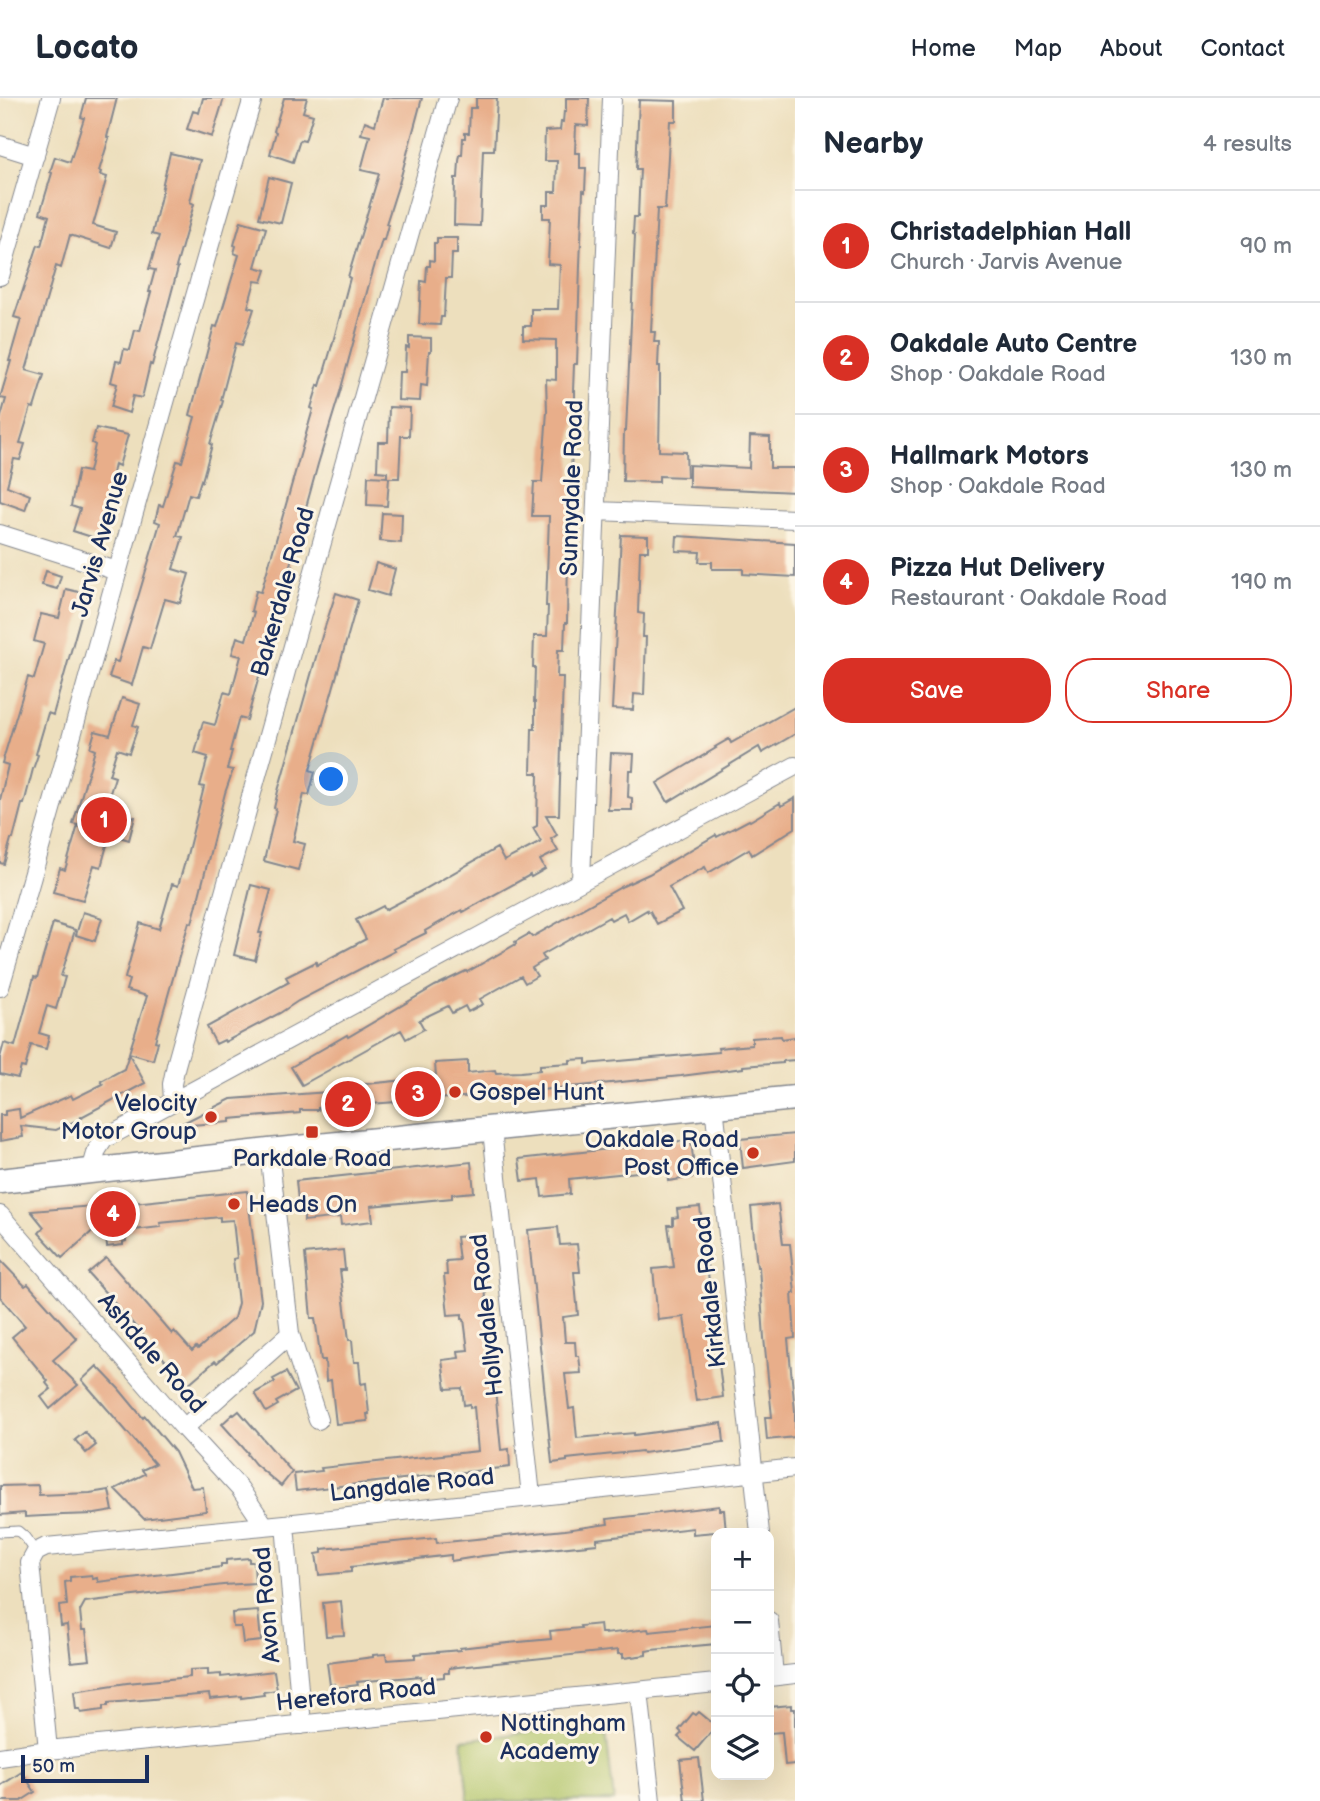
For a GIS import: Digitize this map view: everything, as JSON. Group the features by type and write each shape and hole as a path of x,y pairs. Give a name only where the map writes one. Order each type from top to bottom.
{"street":[{"path":"0,275 51,98"},
{"name":"Bakerdale Road","path":"173,1101 172,1084 176,1065 448,98"},
{"name":"Sunnydale Road","path":"581,880 612,98"},
{"name":"Jarvis Avenue","path":"0,987 251,106"},
{"path":"0,145 35,156"},
{"path":"596,511 795,519"},
{"path":"0,534 117,571"},
{"path":"91,1171 97,1150 104,1139 795,766"},
{"path":"0,1181 795,1098"},
{"name":"Kirkdale Road","path":"713,1105 760,1528"},
{"name":"Hollydale Road","path":"492,1130 531,1496"},
{"path":"269,1152 290,1335 318,1420"},
{"name":"Ashdale Road","path":"0,1215 240,1489 264,1525"},
{"path":"184,1428 290,1335"},
{"name":"Langdale Road","path":"36,1552 46,1547 285,1524 795,1468"},
{"name":"Avon Road","path":"285,1524 303,1725"},
{"path":"36,1552 30,1563 48,1750"},
{"path":"774,1676 795,1674"},
{"name":"Hereford Road","path":"0,1757 711,1684"},
{"path":"639,1692 651,1801"}],"lane":[{"path":"0,1532 18,1531 36,1552"}],"green space":[{"path":"605,1724 614,1801 468,1801 462,1740"}],"building":[{"path":"86,98 117,98 99,171 100,175 107,177 93,225 116,232 111,248 70,235 61,268 56,266 26,370 44,375 20,443 25,444 20,460 14,459 7,486 30,495 25,510 0,501 0,420 6,399 0,398 21,319 14,317 38,245 41,246 49,216 40,213 52,173 50,172 55,157 70,162 84,118 81,117"},
{"path":"203,98 224,98 212,137 187,129 193,111 199,113"},
{"path":"284,98 307,98 303,112 313,115 305,141 300,140 293,162 270,154"},
{"path":"383,98 422,98 290,565 292,566 278,619 275,618 247,720 239,718 227,769 233,770 192,923 189,922 155,1041 158,1042 153,1060 129,1053 147,996 126,990 129,980 125,978 140,923 159,929 172,884 178,886 204,787 200,786 208,757 195,753 199,735 203,722 215,725 224,692 231,694 241,656 232,654 237,637 246,640 254,612 251,611 256,591 261,592 272,554 379,174 361,170 370,136 361,134 365,121 375,125"},
{"path":"476,98 497,98 494,150 483,150 480,226 454,225 455,178 458,178 463,138 465,133 469,133 470,108 476,108"},
{"path":"566,98 589,98 588,126 576,125 575,153 580,153 580,168 586,168 577,364 574,364 567,623 564,650 558,650 557,677 563,677 559,815 546,815 557,835 551,839 558,851 540,860 545,869 531,877 530,875 463,912 462,910 425,931 426,933 393,949 395,951 225,1042 224,1040 216,1044 207,1027 289,982 286,977 316,962 317,965 366,939 356,920 383,906 385,910 497,848 504,861 541,842 533,828 537,826 538,773 531,773 532,729 535,729 533,667 534,636 547,636 549,516 532,516 534,482 542,482 547,411 546,379 556,380 556,340 523,339 523,326 531,326 531,309 558,309 560,265 548,264 550,218 543,218 543,205 549,205 549,192 556,192 557,161 544,161 545,131 560,130 564,111 566,112"},
{"path":"639,100 676,101 676,121 670,121 665,209 657,209 651,332 655,332 654,342 659,342 659,451 686,452 687,477 659,476 659,482 623,481 633,234 634,217 638,217 640,169 636,169"},
{"path":"170,153 200,160 190,202 194,204 142,398 133,396 129,413 111,407 117,384 111,382 116,361 121,362 124,349 130,350 135,330 140,331 151,292 155,270 149,269 159,236 152,234"},
{"path":"269,177 291,183 281,223 259,218"},
{"path":"241,221 266,228 255,267 266,270 262,282 255,281 248,307 254,309 242,345 236,343 202,481 196,496 189,494 177,536 183,537 173,569 189,574 180,603 165,599 150,649 143,647 132,685 109,677 114,661 118,662 160,523 155,521 159,505 163,506 177,461 182,462 195,417 190,415 214,326 217,327 239,255 234,253 234,245"},
{"path":"437,238 457,238 457,254 452,254 451,278 446,278 444,317 441,317 440,325 419,324 421,281 426,282 427,266 430,266 430,260 434,261 434,243 437,243"},
{"path":"409,337 431,338 427,386 421,385 420,401 398,400 399,372 405,372"},
{"path":"389,407 410,408 409,436 401,436 399,478 389,478 387,506 367,505 368,476 387,477 387,472 377,471 378,442 388,442"},
{"path":"96,428 128,435 119,466 115,464 103,521 107,523 101,540 73,531 80,509 71,506 78,470 89,472"},
{"path":"750,436 770,437 770,468 795,468 795,492 689,487 689,465 749,468"},
{"path":"382,513 402,514 401,543 380,541"},
{"path":"621,535 648,536 648,551 640,551 638,613 644,614 643,637 646,637 644,695 634,694 633,710 612,709"},
{"path":"677,536 795,543 795,577 743,574 743,569 712,569 712,562 699,562 700,552 676,551"},
{"path":"376,563 395,569 388,596 368,590"},
{"path":"46,571 61,576 57,589 42,585"},
{"path":"66,589 87,594 53,715 48,713 24,804 4,864 0,863 0,800 8,765 2,763 28,677 34,679 44,644 34,641 41,614 59,618"},
{"path":"336,593 358,600 310,770 315,772 309,795 304,794 293,841 305,844 298,870 264,861 278,791"},
{"path":"122,698 140,704 133,725 138,727 129,753 117,749 109,775 115,777 105,809 135,817 129,840 110,834 101,867 94,865 83,900 53,892 60,868 65,870 78,825 73,824 95,750 90,748 95,731 110,735"},
{"path":"795,707 795,734 762,753 759,747 668,802 657,783 729,739 731,743"},
{"path":"611,753 634,754 633,770 629,770 628,797 632,798 632,810 608,810"},
{"path":"795,798 795,828 752,855 749,849 708,873 705,867 669,887 682,911 657,924 647,910 628,921 624,913 611,920 609,917 542,955 545,960 532,968 537,976 525,983 521,976 480,999 483,1004 468,1012 465,1006 452,1013 448,1006 419,1020 424,1029 406,1039 401,1030 302,1085 291,1067 435,986 467,972 529,934 532,937 716,835 717,837 780,803 781,806"},
{"path":"251,885 271,890 259,933 262,933 255,960 234,955"},
{"path":"83,912 102,918 95,941 76,935"},
{"path":"53,923 75,930 61,976 65,977 56,1009 47,1006 39,1033 49,1036 46,1049 31,1045 25,1068 21,1067 18,1078 0,1074 4,1043 15,1046 34,977 37,978"},
{"path":"781,1036 782,1039 795,1037 795,1060 541,1091 318,1108 300,1110 300,1113 230,1119 230,1122 177,1126 231,1099 356,1090 356,1085 436,1077 435,1063 468,1061 468,1073 495,1070 496,1073 521,1072 540,1070 540,1065 570,1063 570,1060 586,1059 586,1064 719,1052 718,1048 752,1045 752,1038"},
{"path":"129,1054 145,1083 56,1130 21,1126 23,1137 0,1141 0,1115 5,1115 5,1111 19,1109 20,1118 71,1095 73,1099 103,1084 101,1081 124,1069"},
{"path":"795,1134 795,1161 743,1168 740,1139"},
{"path":"691,1140 695,1177 668,1181 667,1169 569,1179 570,1194 542,1197 540,1179 522,1181 519,1159"},
{"path":"471,1162 474,1192 452,1194 452,1198 371,1206 373,1221 341,1225 340,1217 304,1221 304,1210 299,1211 296,1181"},
{"path":"247,1191 261,1301 254,1331 187,1385 88,1273 106,1258 172,1334 174,1331 192,1351 196,1347 198,1349 234,1318 238,1303 233,1259 237,1258 233,1220 220,1221 220,1217 160,1223 161,1227 125,1231 126,1241 123,1245 107,1247 105,1220 62,1258 39,1233 44,1227 31,1211 143,1202"},
{"path":"778,1204 783,1244 790,1244 795,1293 792,1293 795,1338 788,1339 795,1437 767,1440 765,1417 772,1417 751,1207"},
{"path":"700,1207 723,1397 696,1401 684,1317 658,1320 653,1269 674,1267 668,1225 673,1225 673,1218 678,1217 677,1209"},
{"path":"558,1227 560,1245 577,1244 580,1272 574,1272 578,1315 563,1317 565,1342 575,1342 581,1373 565,1374 569,1409 574,1408 577,1438 634,1435 722,1423 724,1442 643,1453 567,1459 552,1463 528,1230"},
{"path":"479,1235 501,1450 509,1449 510,1467 296,1491 294,1474 322,1471 321,1468 478,1451 474,1407 470,1408 470,1404 464,1405 462,1388 446,1389 442,1360 459,1358 458,1351 468,1350 462,1314 448,1315 444,1275 447,1275 446,1261 459,1260 456,1237"},
{"path":"343,1250 345,1270 340,1270 349,1340 352,1340 354,1362 359,1362 361,1384 366,1383 369,1414 368,1421 336,1424 331,1380 326,1381 325,1360 321,1360 315,1318 311,1318 305,1254"},
{"path":"0,1260 25,1286 28,1284 77,1339 53,1360 78,1385 50,1409 41,1397 51,1389 46,1383 48,1381 12,1337 25,1326 0,1297"},
{"path":"97,1366 175,1452 192,1488 203,1487 206,1511 144,1519 115,1489 145,1474 142,1470 155,1464 82,1380"},
{"path":"286,1372 296,1391 276,1402 278,1405 266,1412 255,1393 275,1382 273,1379"},
{"path":"239,1411 292,1472 281,1486 255,1464 222,1424"},
{"path":"85,1432 96,1445 86,1453 75,1440"},
{"path":"38,1485 39,1495 109,1490 113,1511 25,1517 25,1513 0,1515 0,1486"},
{"path":"719,1506 719,1510 724,1510 726,1528 711,1528 711,1532 693,1534 693,1528 597,1539 597,1544 451,1561 451,1555 351,1567 351,1572 319,1575 316,1554 322,1553 322,1549 436,1538 437,1543 565,1530 608,1524 607,1519"},
{"path":"249,1558 249,1562 254,1562 255,1583 85,1602 80,1611 90,1660 71,1662 67,1625 61,1626 59,1606 67,1605 65,1582 70,1581 70,1577 92,1575 98,1582 221,1567 221,1564 226,1564 226,1560"},
{"path":"341,1601 344,1635 326,1636 323,1603"},
{"path":"258,1611 261,1641 243,1643 241,1627 233,1627 232,1613"},
{"path":"600,1624 601,1633 605,1634 711,1626 711,1644 651,1650 646,1651 646,1655 623,1658 623,1654 618,1654 618,1650 449,1668 449,1673 444,1673 444,1677 421,1679 421,1676 357,1682 358,1685 335,1688 334,1684 330,1685 327,1663 386,1654 387,1660 415,1658 415,1654 551,1639 550,1631 581,1628 580,1626"},
{"path":"208,1669 208,1675 221,1674 221,1677 274,1671 277,1690 241,1698 210,1699 209,1694 108,1703 108,1706 103,1706 103,1710 81,1713 80,1709 76,1709 74,1691 190,1677 190,1670"},
{"path":"791,1705 791,1709 795,1709 795,1764 785,1765 782,1732 774,1733 774,1707"},
{"path":"699,1712 711,1722 711,1732 695,1751 678,1737 682,1733 679,1730 693,1713 696,1715"},
{"path":"699,1758 704,1801 685,1801 680,1760"},
{"path":"22,1772 35,1792 21,1801 0,1801 0,1786"}],"place":[{"name":"Christadelphian Hall","path":"104,820"},
{"name":"Gospel Hunt","path":"455,1092"},
{"name":"Hallmark Motors","path":"418,1094"},
{"name":"Oakdale Auto Centre","path":"348,1104"},
{"name":"Velocity Motor Group","path":"211,1117"},
{"name":"Parkdale Road","path":"312,1132"},
{"name":"Oakdale Road Post Office","path":"753,1153"},
{"name":"Heads On","path":"234,1204"},
{"name":"Pizza Hut Delivery","path":"113,1214"},
{"name":"Nottingham Academy","path":"486,1737"}]}
